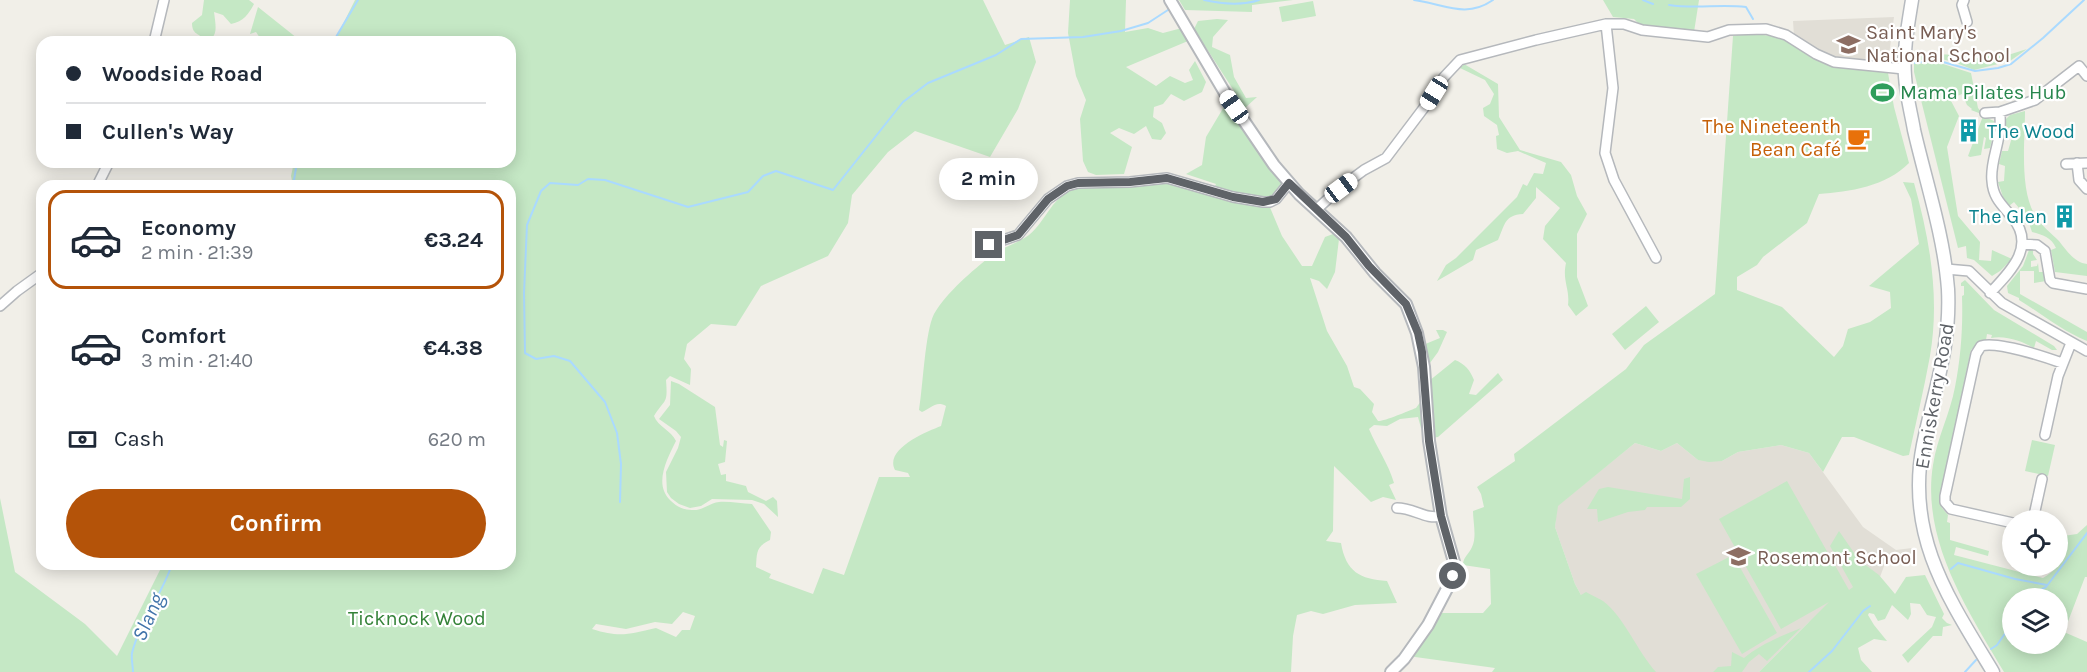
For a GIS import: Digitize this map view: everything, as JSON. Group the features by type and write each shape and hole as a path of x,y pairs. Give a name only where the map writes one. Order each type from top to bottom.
{"main road":[{"name":"Enniskerry Road","path":"1912,0 1904,69 1908,103 1946,269 1948,313 1940,380 1923,446 1920,484 1922,518 1928,549 1940,581 1993,672"}],"street":[{"path":"155,36 164,0"},
{"path":"1170,0 1225,93 1274,165 1289,183 1346,237 1369,266 1406,304 1418,333 1424,368 1429,441 1441,516 1454,562 1451,582 1428,625 1391,672"},
{"path":"1964,0 1962,5 1967,22"},
{"path":"1317,209 1357,176 1386,158 1424,109 1444,77 1460,60 1606,24 1624,24 1642,30 1708,38 1729,30 1766,30 1786,35 1816,54 1834,62 1904,69"},
{"path":"1606,24 1612,88 1605,153 1614,180 1656,258"},
{"path":"1985,113 2000,112 2035,100 2087,59"},
{"path":"2079,66 2087,75"},
{"path":"1990,293 2013,270 2022,244 2017,223 2001,206 1993,188 1992,171 2000,134 2000,112"},
{"path":"2066,164 2082,163 2079,180 2087,189"},
{"path":"989,245 1018,235 1048,199 1067,186 1078,183 1130,182 1167,178 1233,197 1263,202 1276,199 1289,183"},
{"path":"2022,244 2037,245 2045,250 2050,280 2053,284 2087,289"},
{"path":"1946,269 1969,271 2002,303 2087,351"},
{"path":"0,306 36,277"},
{"path":"2045,435 2062,363 2071,343"},
{"path":"2002,521 1951,509 1945,502 1976,354 1981,345 1990,344 2043,356 2062,363"},
{"path":"2035,510 2042,479"},
{"path":"1397,508 1407,508 1433,519 1441,516"}],"shaded area":[{"name":"Saint Mary's National School","path":"1894,17 1888,63 1829,57 1794,36 1793,21"},
{"name":"Rosemont School","path":"1635,443 1661,451 1677,443 1698,460 1722,461 1738,452 1781,445 1809,453 1863,527 1896,550 1912,548 1912,558 1895,561 1887,558 1880,577 1854,587 1808,623 1759,672 1652,672 1597,624 1575,584 1555,527 1557,506"}],"green space":[{"path":"204,0 249,0 254,4 245,17 231,24 223,15 214,12 216,29 214,36 200,36 194,31 192,23 202,15"},
{"name":"Ticknock Wood","path":"355,0 983,0 1005,45 1029,37 1036,62 1018,109 990,157 915,131 888,152 852,195 848,223 828,256 761,286 736,326 711,324 687,344 684,359 691,369 690,385 670,376 666,380 665,401 654,416 676,441 663,472 662,480 666,495 676,505 689,510 696,510 719,502 752,504 771,532 770,540 758,550 756,567 771,574 769,578 813,594 823,568 844,575 879,477 910,477 908,473 895,470 893,462 895,455 908,442 941,426 946,406 939,404 922,412 919,410 931,322 946,298 992,255 1029,235 1056,202 1069,191 1078,187 1163,181 1269,205 1282,236 1302,266 1312,266 1325,237 1333,234 1339,239 1335,272 1327,289 1319,281 1310,278 1327,331 1347,366 1354,387 1360,389 1374,404 1372,412 1378,421 1416,408 1421,401 1424,406 1424,430 1421,428 1418,417 1400,419 1387,426 1374,425 1369,429 1392,476 1394,483 1389,485 1396,500 1383,497 1371,502 1334,466 1333,531 1326,541 1341,543 1346,561 1362,576 1387,581 1397,603 1355,605 1323,614 1311,611 1297,615 1291,672 0,672 0,498 15,572 85,624 117,656 160,570 516,570 516,180 292,180 293,168 516,168 516,36 337,36","holes":["683,612 695,616 690,630 682,630 676,637 656,628 624,634 592,629 596,624 626,629 655,622 672,624"]},
{"path":"1070,0 1126,0 1125,32 1148,28 1163,33 1182,28 1188,41 1126,67 1156,86 1170,76 1185,83 1193,80 1189,70 1195,61 1206,82 1202,92 1184,101 1171,94 1163,104 1154,107 1153,117 1162,123 1166,133 1161,140 1152,139 1146,126 1134,134 1119,128 1110,133 1132,147 1124,174 1096,175 1088,172 1083,161 1080,119 1086,100 1076,76 1068,33"},
{"path":"1179,0 1293,0 1252,5 1252,12 1185,10"},
{"path":"1603,0 1699,0 1694,32 1642,27 1634,19 1613,17"},
{"path":"1313,1 1316,16 1282,22 1279,7"},
{"path":"258,7 294,36 259,36 256,32 250,34"},
{"path":"1228,20 1213,37 1212,47 1230,55 1234,77 1246,98 1257,97 1245,108 1194,29 1198,21"},
{"path":"1746,33 1781,37 1811,57 1830,66 1888,73 1894,107 1909,163 1900,171 1879,182 1843,192 1819,194 1807,223 1763,257 1757,265 1737,277 1737,290 1782,307 1834,357 1843,346 1848,329 1870,322 1891,308 1890,292 1869,286 1919,244 1911,199 1903,182 1914,183 1929,247 1934,313 1930,356 1909,455 1903,456 1854,437 1842,437 1823,472 1809,453 1781,445 1738,452 1722,461 1709,462 1698,460 1677,443 1661,451 1635,443 1558,506 1555,527 1581,595 1586,592 1611,608 1656,672 1492,672 1495,668 1408,656 1440,613 1483,613 1491,604 1490,569 1463,565 1475,534 1473,511 1484,507 1477,487 1515,461 1514,454 1626,369 1644,345 1715,294 1733,36"},
{"path":"2027,49 2010,61 1974,70 1937,58 1915,61 1915,53 1957,55 1964,59 2006,51 2008,55"},
{"path":"1937,62 1971,73 1978,108 1984,115 1971,110 1962,94 1950,99 1959,116 1947,147 1958,216 1980,242 1979,260 1991,261 1992,250 2012,259 1992,276 1974,260 1967,258 1966,246 1958,248 1914,72 1914,64"},
{"path":"1464,64 1498,84 1499,117 1520,150 1561,162 1571,175 1577,196 1587,214 1577,234 1577,277 1588,306 1576,316 1568,305 1566,263 1543,239 1545,226 1560,208 1536,187 1536,198 1523,214 1512,216 1509,219 1498,240 1476,250 1473,260 1437,281 1446,265 1456,258 1517,197 1523,184 1527,186 1534,173 1543,174 1546,163 1518,151 1507,153 1497,149 1496,136 1499,135 1497,125 1484,116 1483,108 1490,104 1494,94 1485,80 1460,68"},
{"path":"1225,105 1283,183 1281,189 1269,200 1220,191 1215,186 1216,184 1186,174 1202,165 1206,137"},
{"path":"2025,111 2024,166 2027,194 2031,206 2038,220 2071,255 2087,264 2087,276 2055,272 2051,250 2056,248 2052,241 2032,232 2029,223 2024,224 2023,222 2028,219 2014,202 2009,206 2003,197 1998,182 2004,181 2005,166 1999,164 2002,151 2008,151 2012,137 2004,135 2006,119 2010,115"},
{"path":"1983,116 1994,121 1990,148 1984,149 1986,138 1984,137 1981,155 1970,157 1968,156"},
{"path":"2029,250 2033,250 2037,260 2031,261 2031,267 2037,266 2038,263 2039,272 2045,272 2046,281 2034,283 2034,271 2020,271 2020,294 2087,332 2087,341 2008,293 2007,286 2023,266"},
{"path":"1965,280 1994,310 2057,350 2052,350 2036,341 2034,348 2013,339 1991,338 1992,335 1987,334 1986,340 1979,342 1971,350 1939,500 1948,515 1950,540 1989,551 1988,556 1956,547 1954,555 2002,567 2002,576 2043,578 2068,576 2068,535 2077,534 2087,525 2087,577 2085,577 2068,622 2068,588 2002,588 2002,654 2068,654 2068,634 2087,642 2087,672 2004,672 1950,574 1941,547 1934,520 1931,493 1933,465 1957,376 1961,342 1962,296 1964,295 1964,286 1961,286"},
{"path":"1646,306 1659,322 1625,350 1612,334"},
{"path":"1436,330 1447,332 1438,352 1427,367 1423,345 1440,338"},
{"path":"1455,360 1467,368 1474,380 1469,394 1476,395 1498,373 1503,380 1438,437 1432,438 1429,381"},
{"path":"671,381 715,407 720,445 723,447 724,440 727,441 725,462 718,464 721,475 726,474 726,481 746,486 748,492 766,501 773,497 777,501 778,517 764,504 752,500 712,499 701,506 690,508 671,498 667,492 666,472 681,437 659,419 670,405"},
{"path":"2032,440 2055,445 2048,476 2025,471"},
{"path":"1690,477 1690,499 1681,507 1647,507 1645,510 1628,512 1598,522 1597,509 1587,509 1599,489 1608,487 1682,499 1684,479"},
{"path":"1787,481 1849,590 1853,587 1830,546 1839,531 1859,560 1879,575 1895,594 1906,577 1925,575 1944,614 1942,618 1952,625 1943,627 1942,636 1933,636 1908,663 1902,655 1932,627 1936,617 1927,615 1920,604 1910,603 1911,614 1908,620 1892,605 1885,619 1878,621 1874,614 1869,613 1868,615 1887,641 1874,639 1858,648 1861,660 1872,672 1759,672 1829,602 1781,629 1719,519"},
{"path":"1733,555 1777,633 1742,654 1696,574"},
{"path":"1801,628 1767,661 1759,654 1742,672 1713,672 1718,667 1731,666 1732,652 1744,658 1779,637"}],"waterway":[{"name":"Slang","path":"337,36 358,0"},
{"path":"1204,0 1231,4 1259,0"},
{"path":"1414,0 1455,9 1473,9 1493,0"},
{"path":"1643,0 1653,4"},
{"path":"1915,63 1936,60 1975,71 2011,64 2084,0"},
{"path":"1669,5 1746,7 1753,19"},
{"path":"620,502 621,464 617,433 605,402 570,361 554,356 536,359 525,353 524,293 527,225 541,191 550,183 578,185 588,179 605,180 688,207 748,192 763,176 776,171 833,190 903,102 928,83 996,55 1021,39 1083,37 1121,31 1148,23 1171,8"},
{"name":"Slang","path":"294,180 296,168"},
{"path":"2044,588 2087,533"},
{"path":"1951,569 1958,563 2015,579 2047,585"},
{"name":"Slang","path":"133,672 132,655 136,641 170,570"},
{"path":"1809,672 1832,651 1863,611 1870,606"},
{"path":"1991,649 2002,638"},
{"path":"1965,672 1976,660"}],"place":[{"name":"Saint Mary's National School","path":"1848,44"},
{"name":"Mama Pilates Hub","path":"1882,92"},
{"name":"The Wood","path":"1969,131"},
{"name":"The Nineteenth Bean Café","path":"1859,138"},
{"name":"The Glen","path":"2065,216"},
{"name":"Rosemont School","path":"1739,557"}],"route":[{"path":"989,245 1018,235 1048,199 1067,186 1078,183 1130,182 1167,178 1233,197 1270,202 1276,199 1289,183 1346,237 1369,266 1406,304 1418,333 1422,352 1429,441 1441,516 1452,550 1453,576"}]}
